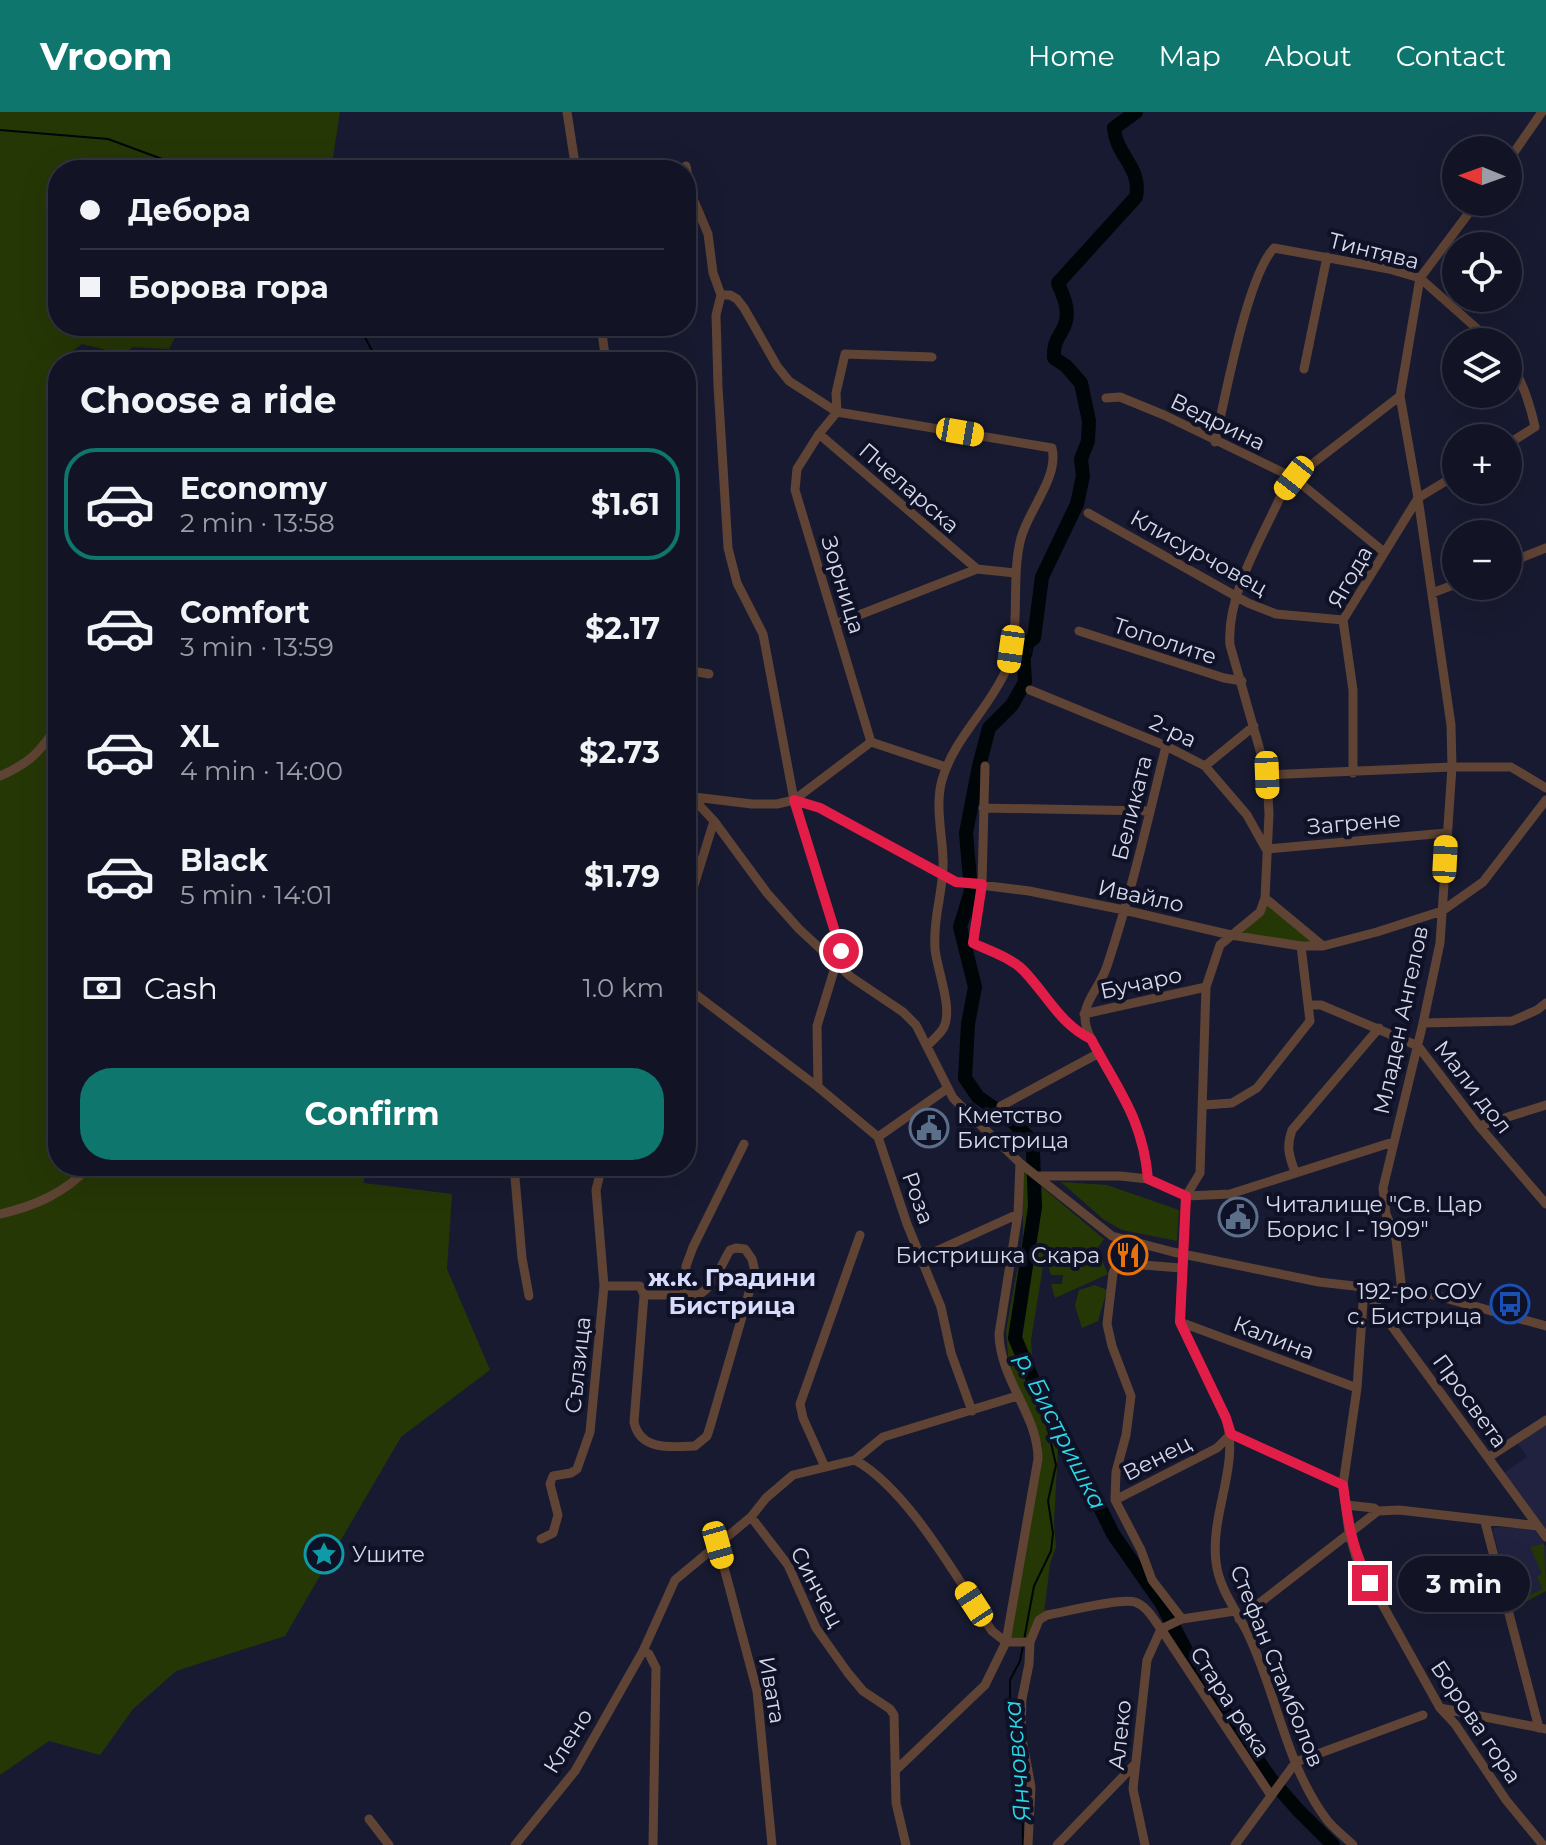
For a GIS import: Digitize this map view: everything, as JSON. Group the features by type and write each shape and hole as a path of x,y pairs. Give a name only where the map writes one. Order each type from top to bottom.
{"street":[{"path":"567,112 574,160"},
{"path":"1522,141 1542,112"},
{"path":"696,206 708,234 713,273 721,295 716,315 717,372 728,548 737,583 763,634 794,800 841,951"},
{"path":"1420,278 1466,216"},
{"name":"Тинтява","path":"1215,442 1254,287 1274,248 1420,278 1476,328"},
{"path":"1304,369 1327,257"},
{"name":"Младен Ангелов","path":"1402,1291 1396,1239 1386,1214 1383,1188 1440,943 1452,767 1451,725 1400,396 1420,278"},
{"path":"721,295 737,299 789,381 837,412 1052,448 1055,459 1050,477 1028,517 1015,573 1013,632 1008,666 995,692 969,727 946,767 941,785 939,814 943,874 935,927 935,951 946,1010 944,1027 928,1045"},
{"path":"837,412 836,393 845,354 932,357"},
{"path":"1522,388 1531,406 1535,427 1522,435"},
{"path":"1323,946 1265,898 1269,814 1267,775 1230,645 1228,624 1236,595 1283,491 1294,478 1400,396"},
{"name":"Ведрина","path":"1106,398 1120,397 1164,415 1294,478 1384,552"},
{"name":"Зорница","path":"837,412 797,469 795,490 871,742"},
{"name":"Пчеларска","path":"819,434 977,569"},
{"name":"Ягода","path":"1353,773 1353,690 1343,620 1418,498 1442,483"},
{"name":"Клисурчовец","path":"1088,513 1276,614 1343,620"},
{"path":"1522,557 1546,548"},
{"path":"836,624 977,569 1015,573"},
{"path":"1432,593 1442,589"},
{"name":"Тополите","path":"1079,631 1224,678 1242,681"},
{"path":"696,672 709,674"},
{"name":"2-ра","path":"1030,690 1166,746 1205,766 1247,815 1266,849"},
{"path":"1205,766 1254,726"},
{"path":"0,776 21,767 39,753 48,740"},
{"path":"794,800 871,742 946,767"},
{"name":"Беликата","path":"1084,1014 1087,1002 1105,970 1124,910 1166,746"},
{"path":"985,766 982,884 973,943 1022,968 1056,1013 1078,1033 1091,1039"},
{"path":"1267,775 1511,767 1546,788"},
{"name":"Ивайло","path":"696,795 752,804 794,800 820,808 956,882 1124,910 1231,935 1301,946 1323,946 1442,911 1483,882 1546,800"},
{"path":"696,801 799,929 836,964 903,1012 916,1025 948,1088 967,1112 1022,1164 1112,1236 1319,1282 1451,1299 1546,1326"},
{"path":"983,808 1150,811"},
{"path":"696,879 714,821"},
{"name":"Загрене","path":"1266,849 1446,833"},
{"name":"Стефан Стамболов","path":"1265,898 1260,912 1220,945 1206,987 1200,1173 1186,1196 1180,1322 1231,1434 1231,1456 1215,1546 1216,1565 1252,1642 1296,1762 1314,1800 1328,1821 1353,1845"},
{"path":"1204,1105 1232,1103 1257,1088 1310,1021 1301,946"},
{"path":"818,1087 817,1026 836,964"},
{"name":"Бучаро","path":"1084,1014 1206,987"},
{"path":"696,995 878,1137 948,1088"},
{"path":"1423,1023 1512,1021 1546,1003"},
{"name":"Мали дол","path":"1308,1005 1321,1005 1418,1046 1479,1126 1546,1204"},
{"path":"1084,1014 1084,1024 1091,1039 1136,1121 1144,1143 1148,1179"},
{"path":"1295,1172 1287,1143 1292,1130 1379,1028"},
{"path":"1001,1106 1099,1053"},
{"path":"1479,1126 1546,1105"},
{"name":"Роза","path":"878,1137 907,1224 941,1307 951,1353 972,1411"},
{"path":"1037,1176 1120,1176 1148,1179 1186,1196 1230,1194 1393,1142"},
{"path":"684,1296 686,1266 693,1247 744,1144"},
{"path":"897,1769 985,1685 1008,1642 1038,1459 1034,1431 1002,1357 999,1334 1018,1214 1022,1164"},
{"path":"0,1214 46,1200 81,1176"},
{"path":"515,1176 522,1258 529,1296"},
{"name":"Сълзица","path":"541,1539 553,1533 558,1515 551,1489 553,1476 577,1469 590,1432 604,1286 596,1190 600,1176"},
{"path":"923,1257 1018,1214"},
{"path":"825,1467 800,1404 860,1235"},
{"path":"604,1286 640,1286 644,1295 634,1422 637,1435 647,1443 695,1446 707,1436 755,1272 752,1259 745,1249 730,1250 706,1292 698,1295 644,1295"},
{"path":"1178,1620 1152,1580 1141,1550 1115,1500 1116,1472 1126,1435 1131,1396 1107,1324 1113,1273 1118,1263 1181,1268"},
{"name":"Борова гора","path":"1364,1288 1357,1388 1343,1485 1349,1533 1356,1557 1440,1708 1455,1724 1506,1800 1543,1845"},
{"name":"Просвета","path":"1364,1288 1546,1537"},
{"name":"Калина","path":"1180,1322 1357,1388"},
{"path":"1017,1396 883,1437 855,1460 869,1468 923,1526 992,1631 1008,1642 1028,1642 1029,1664 1022,1699 1021,1733 1031,1787 1028,1845"},
{"path":"1489,1457 1546,1420"},
{"path":"1231,1434 1343,1485"},
{"name":"Венец","path":"1115,1500 1217,1448 1231,1434"},
{"name":"Клено","path":"515,1845 575,1771 643,1651 675,1580 751,1517 766,1498 793,1475 855,1460"},
{"path":"1346,1505 1378,1511"},
{"path":"1161,1629 1178,1620 1237,1615 1378,1511 1399,1510 1538,1526"},
{"name":"Синчец","path":"751,1517 788,1565 812,1620 848,1673 863,1691 894,1715 896,1803 906,1845"},
{"path":"1440,1708 1543,1728 1485,1522"},
{"name":"Ивата","path":"718,1545 757,1691 772,1845"},
{"name":"Стара река","path":"1028,1642 1039,1620 1047,1615 1135,1602 1147,1610 1161,1629 1271,1793"},
{"name":"Алеко","path":"1145,1845 1133,1789 1147,1660 1161,1629"},
{"path":"643,1651 649,1654 656,1668 653,1845"},
{"path":"1235,1845 1296,1762 1423,1715"},
{"path":"1057,1845 1136,1763"},
{"path":"369,1819 389,1845"}],"shaded area":[{"path":"1546,1421 1546,1530 1504,1473 1527,1457 1516,1441"},
{"path":"1494,1528 1534,1529 1546,1546 1546,1591 1514,1608 1493,1532"}],"green space":[{"path":"0,112 340,112 333,160 48,160 48,336 176,336 169,349 133,347 126,352 115,352 82,344 71,352 48,352 48,1176 364,1176 364,1183 452,1194 447,1269 490,1370 401,1437 285,1636 176,1671 133,1709 100,1755 49,1741 0,1775"},
{"path":"1265,898 1323,946 1231,935 1260,912"},
{"path":"1023,1171 1104,1239 1097,1249 1108,1274 1055,1298 1051,1284 1062,1284 1063,1275 1051,1275 1045,1254 1031,1340 1032,1357 1058,1448 1054,1523 1056,1547 1050,1564 1044,1614 1035,1618 1028,1637 1009,1637 1042,1445 1009,1365 1006,1331 1023,1238"},
{"path":"1061,1182 1107,1185 1179,1210 1177,1241 1122,1230 1103,1219"},
{"path":"1095,1285 1107,1290 1098,1321 1082,1328 1075,1306 1079,1290"},
{"path":"1544,1544 1546,1591 1514,1608 1506,1578 1514,1589 1518,1588 1523,1598 1542,1589 1537,1577 1542,1574 1530,1547"}],"waterway":[{"name":"р. Бистришка","path":"1136,112 1114,128 1135,178 1136,197 1058,283 1067,316 1056,341 1054,358 1081,383 1089,421 1088,441 1081,459 1083,476 1077,504 1042,577 1034,638 1023,646 1025,682 1012,705 989,728 966,833 971,891 960,927 975,987 968,1024 965,1078 978,1097 1010,1119 1028,1137 1033,1152 1035,1207 1015,1338 1041,1399 1074,1455 1113,1534 1162,1604 1194,1666 1270,1778 1333,1845"},
{"path":"0,130 108,139 165,160"},
{"path":"364,336 373,352"},
{"path":"1022,662 1031,656 1034,638"},
{"path":"971,891 972,921"},
{"name":"р. Бистришка","path":"968,958 969,943"},
{"name":"Янчовска","path":"1024,1640 1034,1586 1051,1551 1053,1533 1048,1501 1056,1465 1041,1399"},
{"name":"Янчовска","path":"1023,1646 1020,1661 1010,1680 1010,1699 1022,1764 1023,1845"}],"place":[{"name":"Кметство Бистрица","path":"929,1128"},
{"name":"Читалище \"Св. Цар Борис I - 1909\"","path":"1238,1217"},
{"name":"Бистришка Скара","path":"1128,1255"},
{"name":"192-ро СОУ с. Бистрица","path":"1510,1304"},
{"name":"Ушите","path":"324,1554"}],"district":[{"name":"ж.к. Градини Бистрица","path":"732,1291"}],"route":[{"path":"841,951 794,800 820,808 956,882 982,884 973,943 1022,968 1056,1013 1078,1033 1091,1039 1136,1121 1144,1143 1148,1179 1186,1196 1180,1322 1231,1434 1343,1485 1349,1533 1356,1557 1370,1583"}]}
